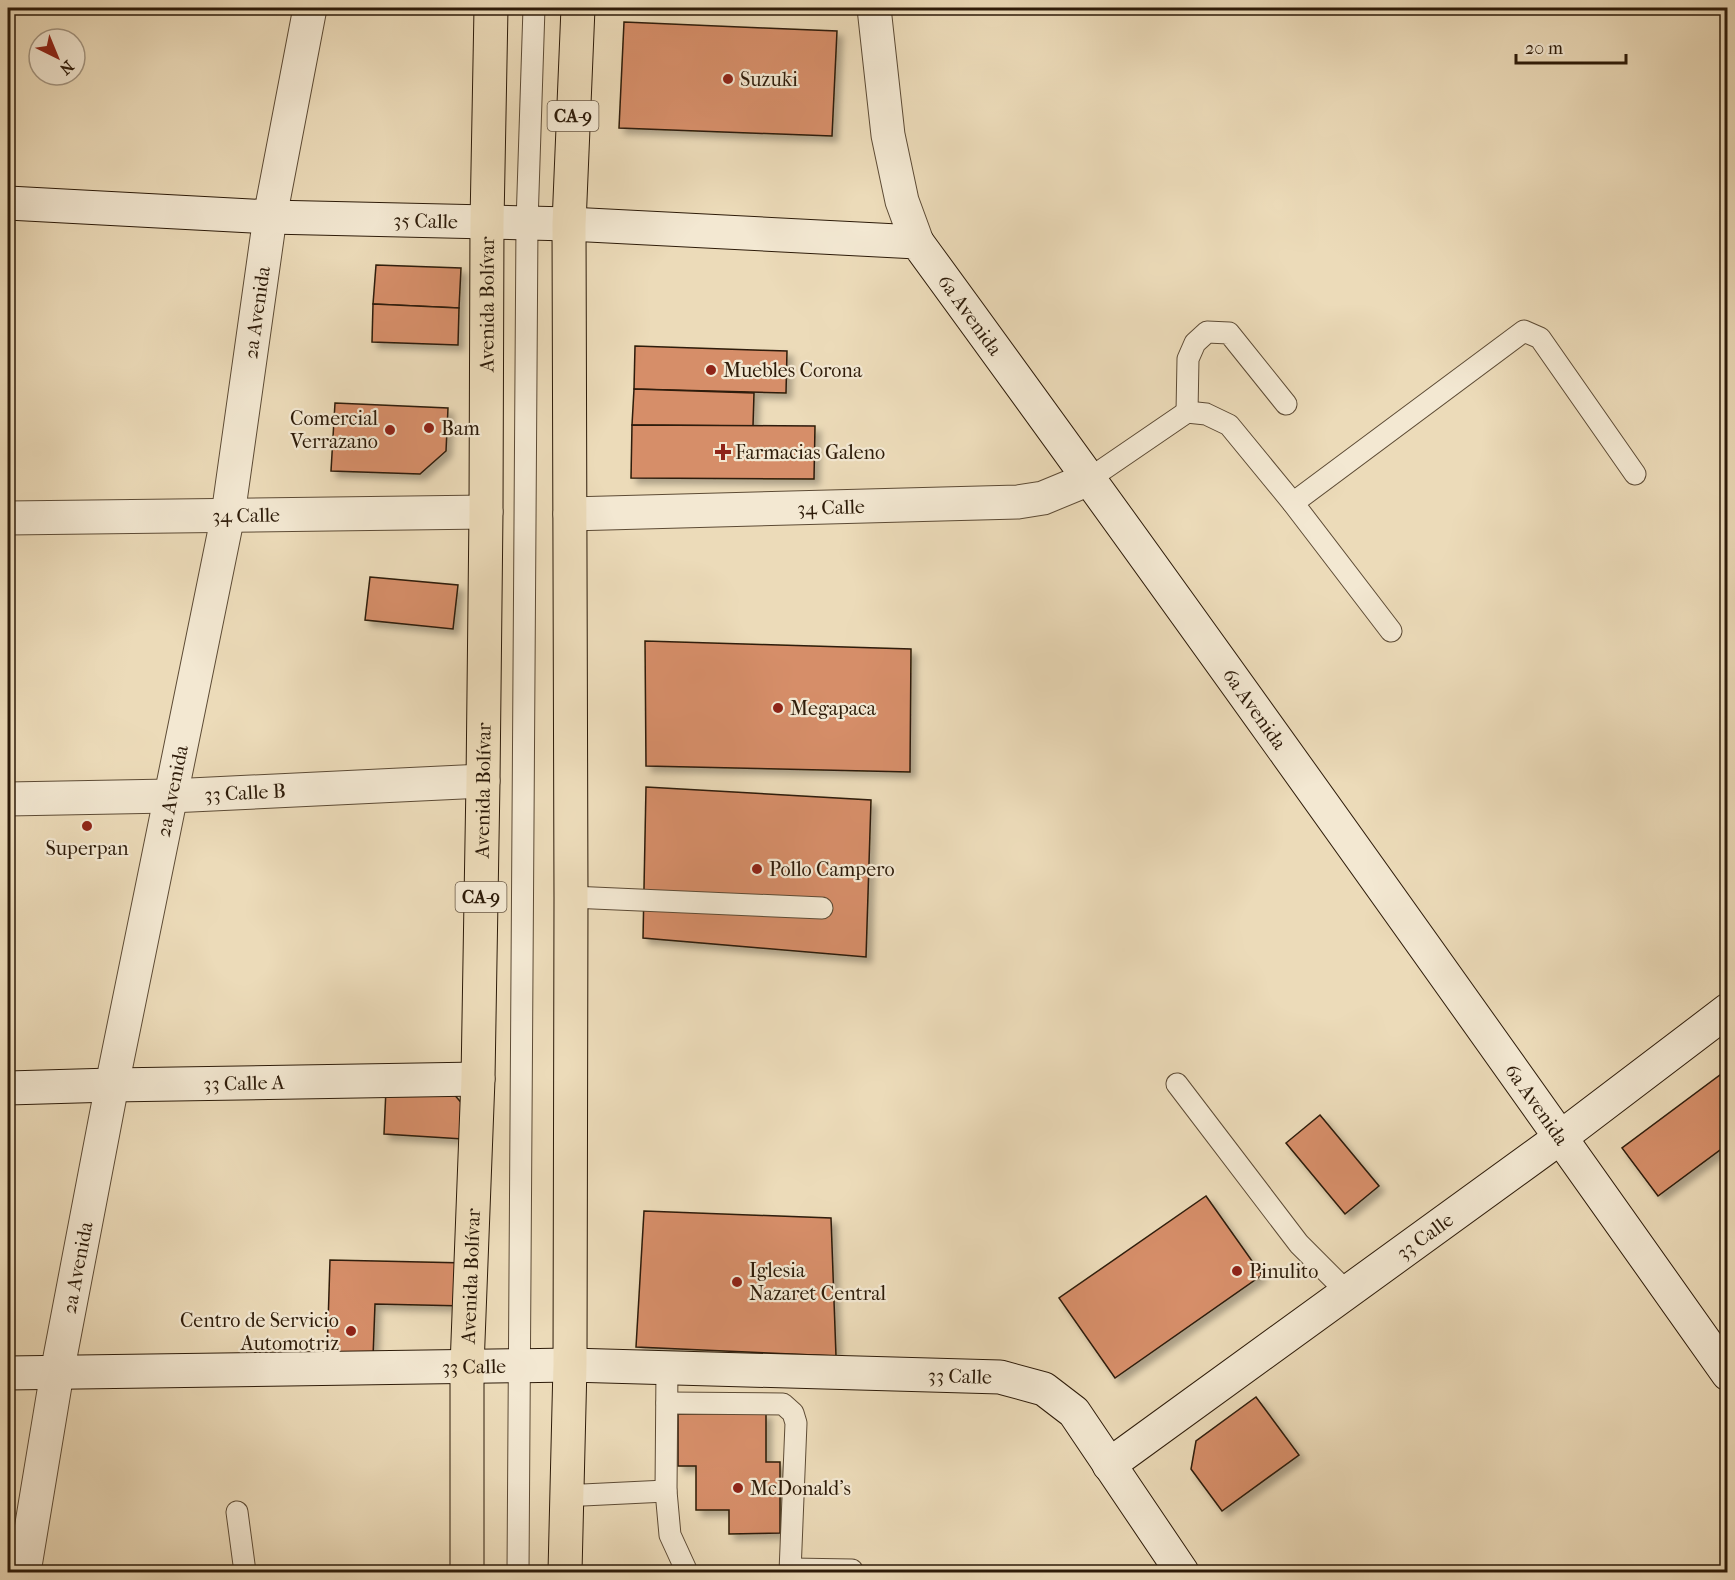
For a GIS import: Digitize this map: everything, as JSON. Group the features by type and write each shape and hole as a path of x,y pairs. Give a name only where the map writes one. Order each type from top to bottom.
{"main road":[{"name":"Avenida Bolívar","path":"467,1572 467,1367 478,1079 483,781 491,8"},
{"name":"CA-9","path":"565,1572 570,1365 569,224 578,8"}],"street":[{"name":"2a Avenida","path":"24,1572 57,1372 112,1084 228,515 270,217 310,8"},
{"name":"6a Avenida","path":"874,8 888,135 902,201 917,242 1561,1137 1728,1374"},
{"name":"35 Calle","path":"8,203 270,217 569,224 917,242"},
{"name":"34 Calle","path":"570,514 1018,502 1043,498 1089,479"},
{"name":"34 Calle","path":"8,518 486,512"},
{"name":"33 Calle B","path":"8,799 170,796 483,781"},
{"name":"33 Calle","path":"8,1373 570,1365 1000,1377 1044,1389 1074,1412 1109,1465 1561,1137 1728,1010"},
{"name":"33 Calle A","path":"8,1088 112,1084 478,1079"},
{"path":"1109,1465 1182,1572"}],"lane":[{"path":"518,1572 527,223 534,8"},
{"path":"1293,503 1524,331 1540,338 1635,474"},
{"path":"1187,412 1188,359 1195,343 1208,332 1229,333 1286,404"},
{"path":"1089,479 1187,412 1206,414 1229,425 1293,503 1391,631"},
{"path":"571,897 822,908"},
{"path":"1177,1084 1299,1244 1347,1292"},
{"path":"668,1368 666,1491 670,1536 687,1572"},
{"path":"667,1403 783,1404 793,1413 796,1423 791,1571 852,1570"},
{"path":"568,1493 583,1495 666,1491"},
{"path":"237,1512 244,1572"}],"building":[{"name":"Suzuki","path":"624,22 837,31 832,136 619,128"},
{"path":"376,265 461,268 459,308 373,304"},
{"path":"373,304 459,308 458,345 372,342"},
{"name":"Muebles Corona","path":"635,346 787,351 786,393 634,389"},
{"path":"634,389 754,393 753,426 632,425"},
{"name":"Comercial Verrazano","path":"335,403 448,408 446,451 420,474 331,471"},
{"name":"Farmacias Galeno","path":"632,425 815,426 814,479 631,478"},
{"path":"370,577 458,585 453,629 365,620"},
{"name":"Megapaca","path":"645,641 911,649 910,772 646,766"},
{"name":"Pollo Campero","path":"646,787 871,800 866,957 643,938"},
{"path":"1728,1069 1728,1144 1658,1196 1622,1148"},
{"path":"386,1089 452,1092 465,1107 463,1139 384,1134"},
{"path":"1320,1115 1379,1186 1345,1214 1286,1143"},
{"path":"1206,1196 1262,1275 1115,1378 1059,1298"},
{"name":"Iglesia Nazaret Central","path":"644,1211 831,1218 836,1356 636,1347"},
{"name":"Centro de Servicio Automotriz","path":"330,1260 467,1263 466,1306 375,1304 373,1357 327,1356"},
{"path":"1256,1397 1299,1455 1222,1511 1191,1469 1196,1441"},
{"name":"McDonald's","path":"766,1413 766,1462 780,1462 780,1533 729,1534 729,1510 696,1510 696,1466 678,1466 678,1414"}],"place":[{"name":"Suzuki","path":"728,79"},
{"name":"Muebles Corona","path":"711,370"},
{"name":"Bam","path":"429,428"},
{"name":"Comercial Verrazano","path":"390,430"},
{"name":"Farmacias Galeno","path":"723,452"},
{"name":"Megapaca","path":"778,708"},
{"name":"Superpan","path":"87,826"},
{"name":"Pollo Campero","path":"757,869"},
{"name":"Pinulito","path":"1237,1271"},
{"name":"Iglesia Nazaret Central","path":"737,1282"},
{"name":"Centro de Servicio Automotriz","path":"351,1331"},
{"name":"McDonald's","path":"738,1488"}]}
